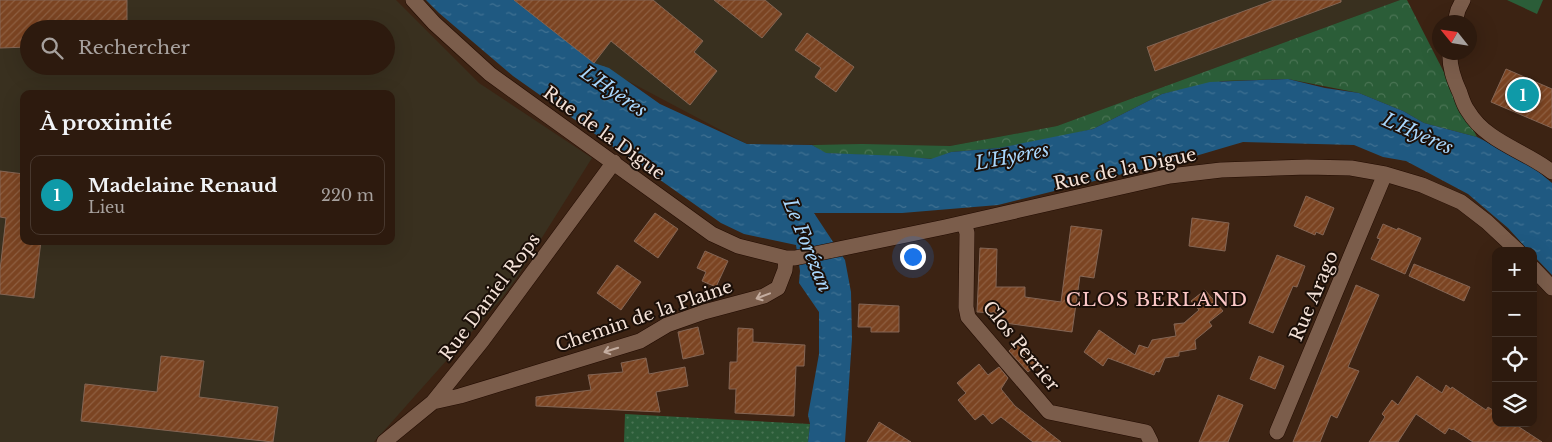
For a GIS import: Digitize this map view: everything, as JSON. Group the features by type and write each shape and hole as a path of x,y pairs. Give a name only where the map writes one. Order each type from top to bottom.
{"street":[{"name":"Rue de la Digue","path":"413,0 434,23 490,74 712,234 738,246 790,258 964,223 1170,176 1221,170 1324,167 1351,168 1385,174 1422,185 1461,202 1487,222 1514,247"},
{"path":"1457,15 1463,0"},
{"path":"1449,60 1454,80 1468,112 1479,125 1495,138 1541,163 1552,172"},
{"name":"Rue Daniel Rops","path":"384,442 433,402 482,341 614,162"},
{"name":"Rue Arago","path":"1277,432 1385,174"},
{"name":"Clos Perrier","path":"964,223 967,233 966,307 968,317 1049,412 1146,432 1151,442"},
{"name":"Chemin de la Plaine","path":"433,402 460,396 640,341 667,325 704,312 764,296 778,288 790,258"},
{"path":"1537,272 1552,288"}],"shaded area":[{"path":"0,0 396,0 479,83 592,158 516,279 502,298 374,442 0,442"},
{"path":"515,0 1400,0 1057,126 950,146 747,144 594,63"}],"green space":[{"path":"1400,0 1407,0 1432,49 1432,60 1438,60 1477,137 1424,123 1403,111 1359,93 1288,79 1223,81 1162,94 1093,129 1047,140 999,148 951,152 934,159 825,153 812,145 950,146 1057,126"},
{"path":"1507,0 1543,0 1537,14"},
{"path":"625,414 810,424 808,442 624,442"}],"water":[{"path":"426,0 514,0 594,63 609,68 660,104 747,144 812,145 826,153 931,159 951,152 999,148 1093,129 1162,94 1210,82 1288,79 1325,88 1359,93 1403,111 1424,123 1477,137 1527,162 1552,183 1552,275 1537,259 1537,247 1525,247 1508,228 1468,194 1406,161 1383,157 1354,145 1243,142 1199,155 998,205 902,213 814,213 845,260 851,292 852,339 845,442 808,442 810,424 808,415 819,354 819,312 799,283 800,271 796,245 744,234 721,223 513,76"}],"building":[{"path":"0,0 127,0 127,20 20,20 20,47 0,48"},
{"path":"514,0 653,0 703,41 694,52 717,71 690,105 611,41 594,63"},
{"path":"714,0 765,0 782,14 762,38"},
{"path":"1274,0 1341,0 1341,2 1155,71 1147,47"},
{"path":"807,33 854,67 836,92 815,77 821,68 795,50"},
{"path":"1506,69 1552,89 1552,128 1491,102"},
{"path":"0,171 20,174 20,245 41,245 34,298 0,294 0,270 6,218 0,217"},
{"path":"1306,196 1334,208 1323,235 1316,232 1315,235 1294,226"},
{"path":"655,213 678,229 658,258 634,241"},
{"path":"1192,218 1229,223 1225,251 1189,246"},
{"path":"1383,224 1421,238 1405,274 1371,259 1380,239 1377,238"},
{"path":"1071,226 1102,230 1094,278 1080,276 1072,332 997,322 997,313 977,312 980,248 997,249 996,287 1025,287 1025,297 1061,302"},
{"path":"705,251 728,261 716,287 702,281 706,272 697,268"},
{"path":"1277,255 1305,266 1297,287 1293,286 1273,333 1249,323"},
{"path":"1414,264 1470,287 1464,301 1409,276"},
{"path":"617,265 641,282 621,310 597,293"},
{"path":"1356,285 1379,295 1348,367 1359,371 1337,418 1331,415 1320,442 1293,442"},
{"path":"1205,290 1223,311 1209,322 1212,326 1195,340 1196,349 1179,352 1179,356 1165,358 1159,372 1156,371 1154,375 1108,358 1103,366 1084,352 1099,330 1135,355 1139,345 1148,348 1152,340 1176,336 1174,324 1184,323 1199,310 1191,301"},
{"path":"859,304 899,306 899,332 871,332 871,327 858,327"},
{"path":"698,327 704,354 683,359 678,332"},
{"path":"738,328 753,329 753,342 805,345 804,366 796,366 794,416 735,413 736,389 729,389 730,362 737,362"},
{"path":"1021,340 1040,362 1028,372 1009,351"},
{"path":"161,356 204,361 199,397 278,407 273,442 81,421 85,384 157,392"},
{"path":"1259,356 1284,366 1275,389 1250,379"},
{"path":"646,358 649,374 685,367 688,386 656,392 660,412 536,406 536,397 591,390 588,375 623,372 621,363"},
{"path":"979,364 988,375 999,367 1008,378 1001,389 1015,406 1061,442 1033,442 1001,417 992,424 983,414 975,420 958,400 966,393 957,383"},
{"path":"1417,376 1442,393 1446,385 1486,410 1488,407 1492,410 1492,427 1519,427 1542,442 1473,442 1453,429 1449,428 1445,434 1416,414 1398,442 1369,442 1385,417 1382,414 1392,400 1398,405"},
{"path":"1218,395 1243,405 1228,442 1199,442"},
{"path":"879,422 911,442 867,442"}],"place":[{"name":"Madelaine Renaud","path":"1523,95"}],"district":[{"name":"CLOS BERLAND","path":"1157,299"}],"water label":[{"name":"L'Hyères","path":"614,91"},
{"name":"L'Hyères","path":"1418,133"},
{"name":"L'Hyères","path":"1012,156"},
{"name":"Le Forézan","path":"808,245"}]}
